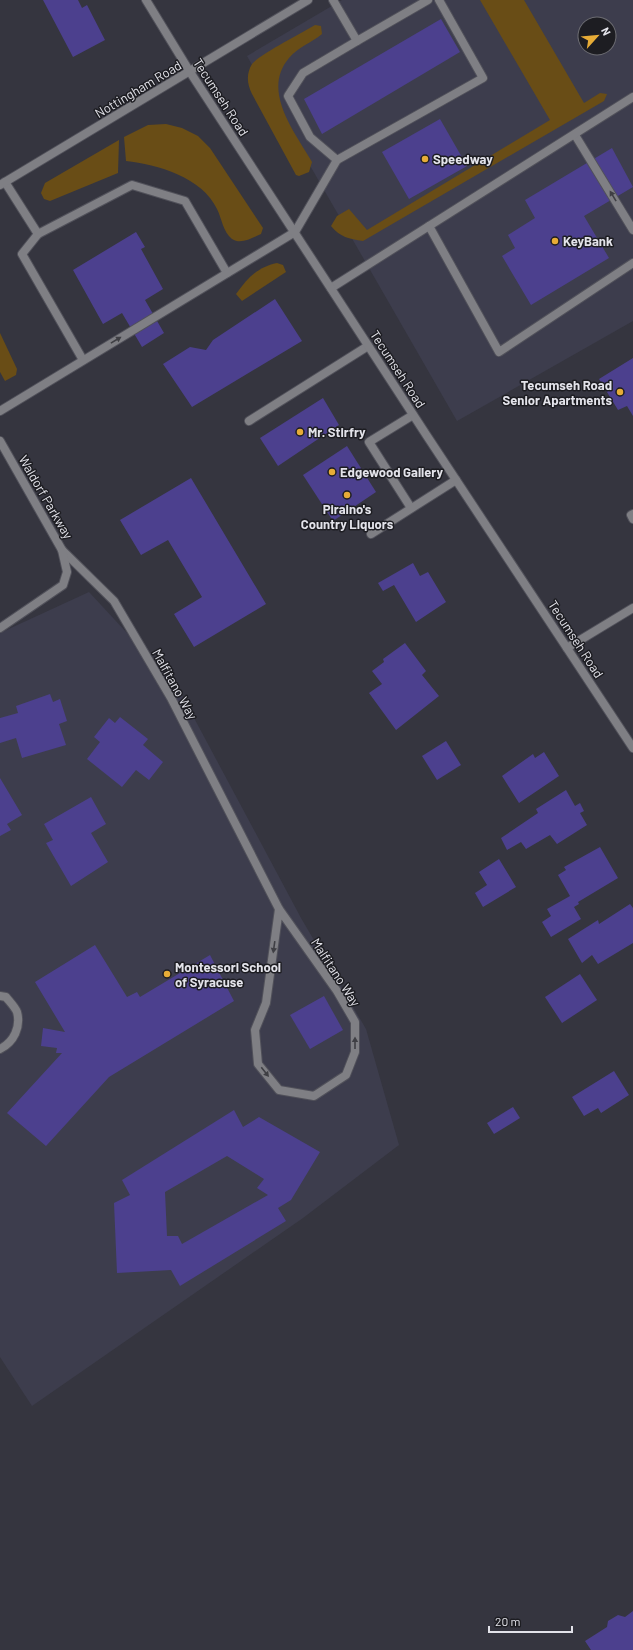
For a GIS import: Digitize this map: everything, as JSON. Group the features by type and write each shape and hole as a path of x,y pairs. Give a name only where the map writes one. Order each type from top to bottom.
{"street":[{"name":"Tecumseh Road","path":"146,0 190,72 368,346 633,748"},
{"name":"Nottingham Road","path":"3,183 308,0"},
{"path":"333,0 357,41"},
{"path":"337,160 310,137 288,96 303,73 428,0"},
{"path":"0,411 295,232 337,160 483,78 439,0"},
{"path":"331,288 575,135 633,96"},
{"path":"575,135 633,230"},
{"path":"3,183 38,234"},
{"path":"83,360 22,254 38,234 132,185 185,201 227,273"},
{"path":"429,226 500,352 633,264"},
{"path":"249,421 368,346"},
{"path":"411,508 369,442 413,414"},
{"name":"Waldorf Parkway","path":"0,441 62,550 67,572 63,585 0,628"},
{"path":"371,534 456,480"},
{"path":"633,514 631,515 633,519"},
{"name":"Malfitano Way","path":"62,550 114,601 171,698 279,909 337,991 355,1022 355,1052 346,1075 314,1096 279,1090 258,1064 255,1030 266,1003 279,909"},
{"path":"567,648 633,608"},
{"path":"0,996 6,996 16,1011 17,1026 13,1039 0,1049"}],"shaded area":[{"path":"342,0 633,0 633,321 457,421 247,56"},
{"path":"480,0 524,0 584,103 600,93 607,94 604,101 363,241 341,235 331,226 337,216 349,209 367,230 550,120"},
{"path":"315,25 321,26 322,34 296,51 289,58 281,71 278,84 279,97 290,125 312,162 309,172 299,176 296,175 252,94 248,83 248,75 252,64 256,60 272,49"},
{"path":"166,124 182,128 198,136 210,148 263,228 261,234 243,241 235,241 229,236 217,209 210,198 201,189 178,174 165,169 126,161 124,137 148,125"},
{"path":"119,140 118,173 50,201 44,199 41,193 45,183"},
{"path":"277,263 283,265 286,272 242,301 236,294 244,283 253,274 264,267"},
{"path":"0,333 17,369 16,375 5,381 0,372"},
{"name":"Montessori School of Syracuse","path":"89,592 178,688 301,918 366,1029 399,1145 303,1218 32,1406 0,1357 0,633"}],"building":[{"path":"43,0 78,0 82,8 87,5 105,40 73,57"},
{"path":"441,19 460,52 322,134 304,99"},
{"name":"Speedway","path":"440,119 467,166 409,199 382,152"},
{"name":"KeyBank","path":"612,148 633,187 584,216 609,258 531,305 502,256 515,248 508,235 535,218 525,200"},
{"path":"136,232 145,247 141,249 163,289 145,300 164,333 142,347 122,313 103,324 73,270"},
{"path":"275,299 302,341 192,407 163,364 190,347 206,350 213,340"},
{"name":"Tecumseh Road Senior Apartments","path":"633,358 633,416 627,406 618,410 599,379"},
{"name":"Mr. Stirfry","path":"323,398 339,425 278,466 260,438"},
{"path":"347,446 376,492 333,521 303,475"},
{"path":"191,478 266,604 194,647 174,614 202,597 168,540 141,555 120,520"},
{"path":"413,563 420,576 428,572 446,602 416,622 394,585 383,591 378,583"},
{"path":"405,643 426,671 422,675 439,696 396,730 369,693 382,684 372,671 384,662 383,659"},
{"path":"50,694 53,702 60,699 67,721 59,724 66,745 22,758 16,738 0,743 0,718 18,713 16,706"},
{"path":"120,717 148,739 143,745 163,762 149,780 136,770 122,787 87,759 100,742 94,737 109,718 115,723"},
{"path":"446,741 461,765 437,780 422,756"},
{"path":"544,752 559,776 519,803 502,776 533,754 535,758"},
{"path":"0,778 22,815 7,824 11,830 0,836"},
{"path":"566,790 575,806 580,803 584,811 580,813 587,825 557,844 550,835 526,849 521,842 507,850 501,838 538,813 536,809"},
{"path":"91,797 106,824 91,833 108,862 71,886 46,843 53,840 44,824"},
{"path":"600,847 618,878 578,902 579,904 574,907 581,919 551,937 542,922 551,916 547,909 570,896 558,875 566,870 564,867"},
{"path":"499,859 516,887 483,907 475,893 487,885 479,872"},
{"path":"630,904 633,908 633,943 598,964 592,955 582,963 568,939 598,920 599,924"},
{"path":"95,945 127,997 137,992 140,997 210,955 234,1001 109,1077 46,1146 7,1113 62,1053 56,1053 57,1048 41,1046 43,1028 65,1032 35,982"},
{"path":"580,974 597,1000 562,1023 545,997"},
{"path":"324,996 343,1030 310,1049 290,1015"},
{"path":"614,1071 629,1095 601,1113 598,1108 584,1116 572,1097"},
{"path":"513,1107 520,1118 494,1134 487,1123"},
{"path":"234,1110 243,1127 259,1117 320,1152 291,1200 278,1208 286,1221 180,1286 171,1270 117,1273 114,1203 130,1195 122,1180","holes":["227,1156 264,1179 257,1188 268,1195 182,1244 178,1236 167,1236 165,1192"]},
{"path":"633,1611 633,1650 591,1650 585,1641 607,1627 608,1621 618,1615 625,1617"}],"place":[{"name":"Speedway","path":"425,159"},
{"name":"KeyBank","path":"555,241"},
{"name":"Tecumseh Road Senior Apartments","path":"620,392"},
{"name":"Mr. Stirfry","path":"300,432"},
{"name":"Edgewood Gallery","path":"332,472"},
{"name":"Piraino's Country Liquors","path":"347,495"},
{"name":"Montessori School of Syracuse","path":"167,974"}]}
